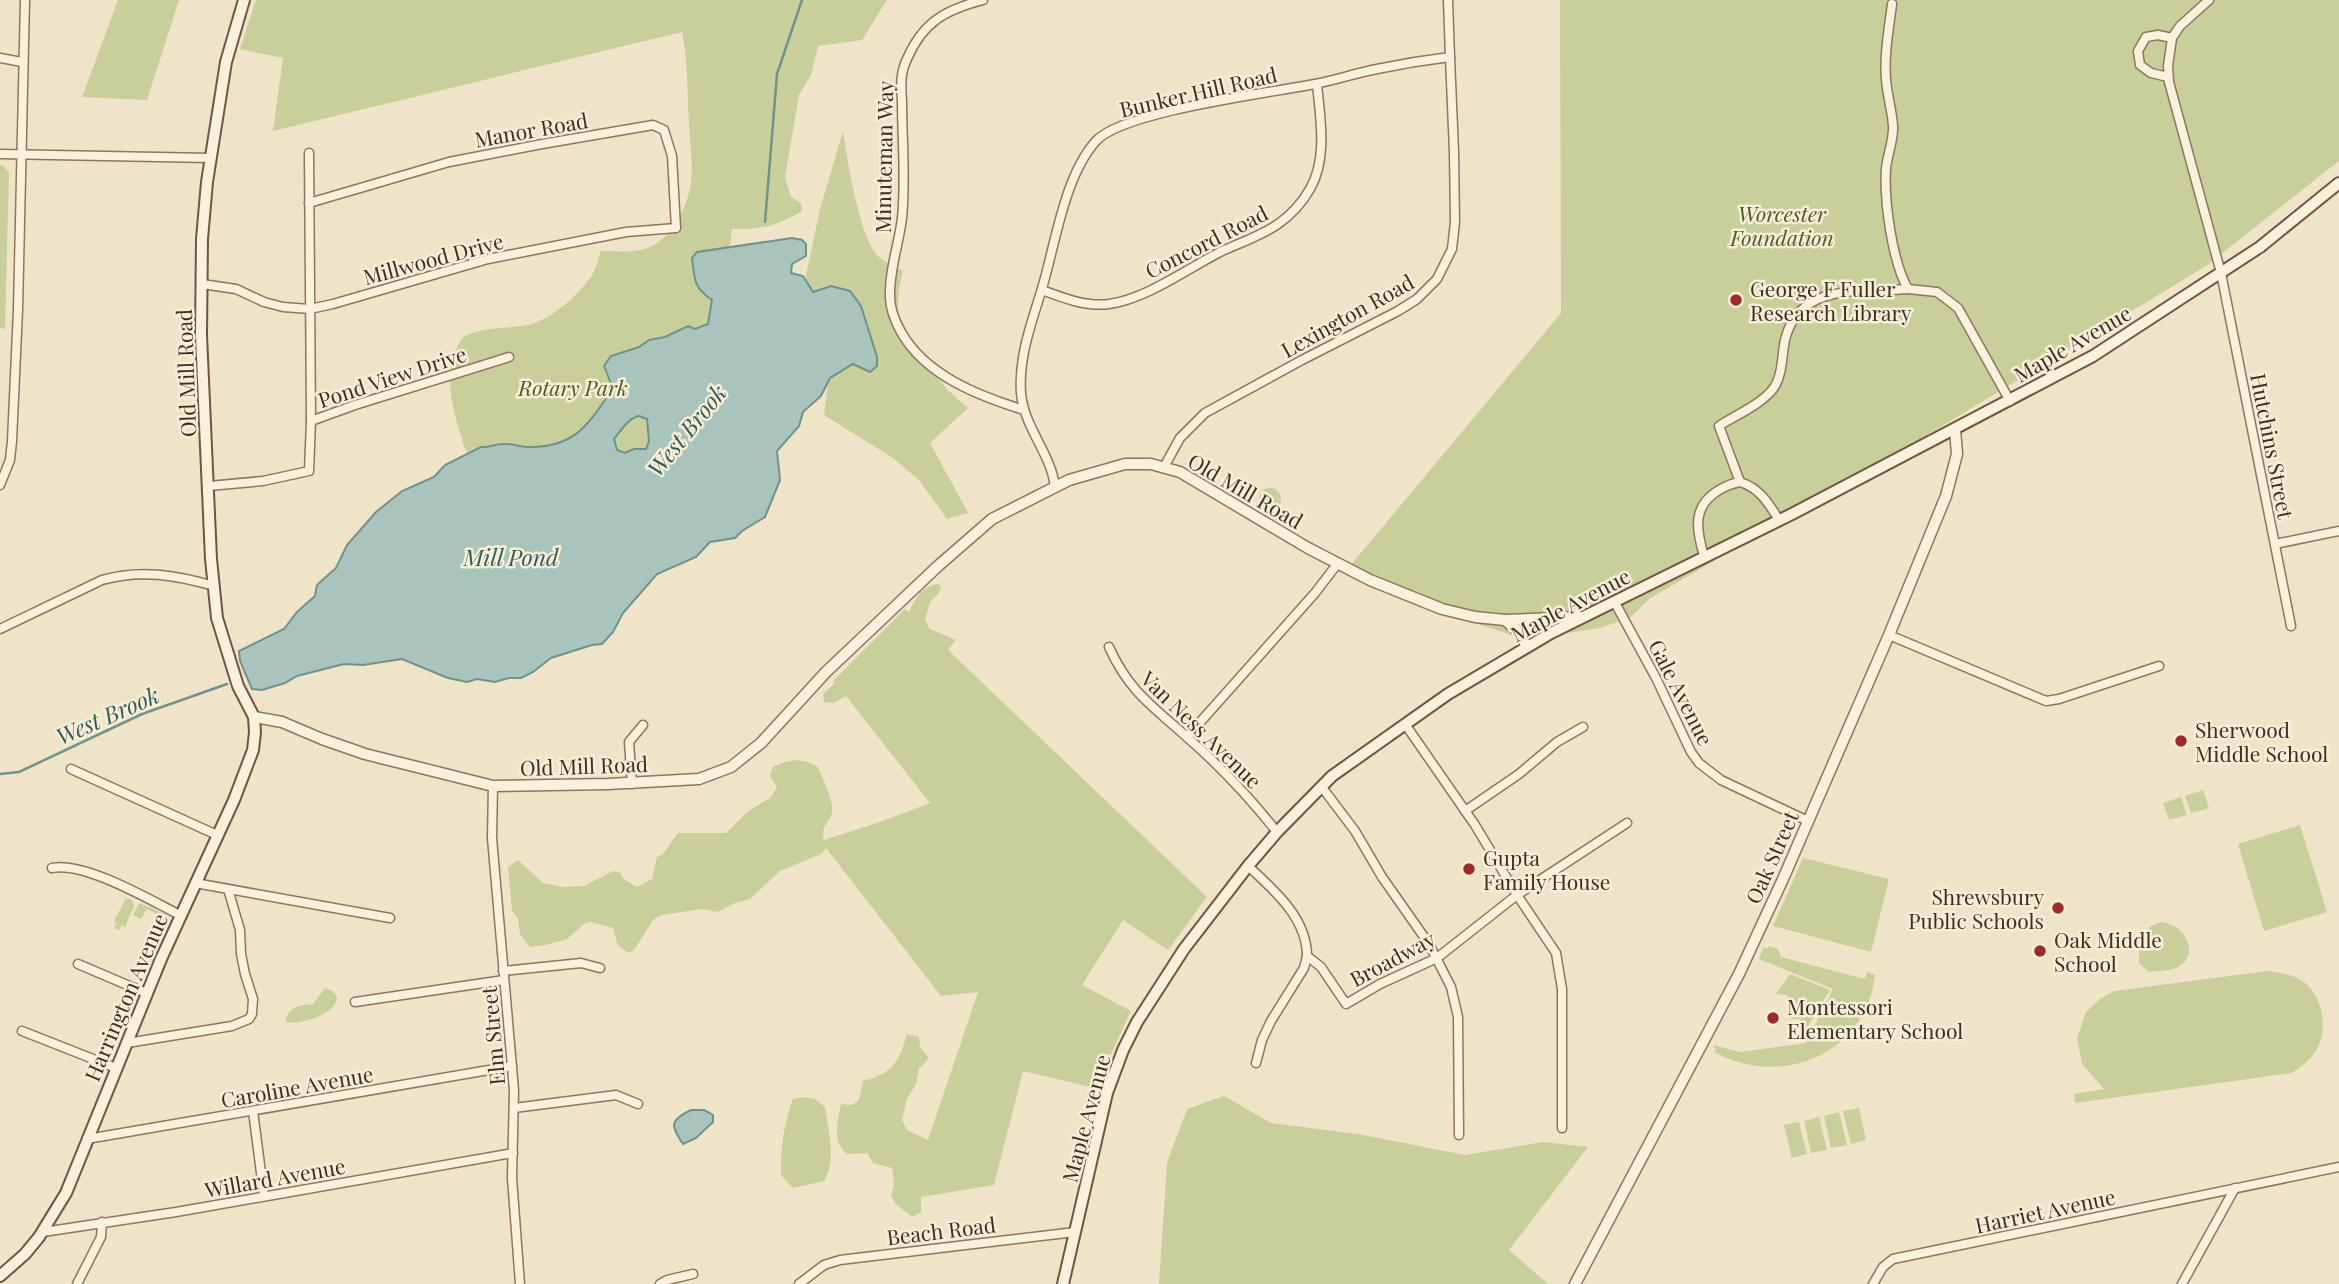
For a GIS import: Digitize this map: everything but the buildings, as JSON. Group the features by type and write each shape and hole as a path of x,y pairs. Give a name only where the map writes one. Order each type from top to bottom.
{"main road":[{"name":"Old Mill Road","path":"244,0 226,59 210,158 201,239 202,352 214,586 221,635 241,695 254,717"},
{"name":"Maple Avenue","path":"1063,1284 1102,1111 1123,1049 1176,960 1248,866 1321,786 1405,724 1542,638 1779,520 2093,356 2271,239 2339,183"},
{"name":"Harrington Avenue","path":"0,1276 25,1254 43,1232 66,1193 146,993 242,780 253,750 254,717"}],"street":[{"path":"0,485 10,460 12,441 25,0"},
{"name":"Minuteman Way","path":"983,0 948,12 926,27 914,44 902,70 902,207 899,239 890,281 890,299 901,332 923,358 960,386 1024,410"},
{"path":"1448,0 1450,57"},
{"path":"2172,38 2158,35 2147,37 2141,43 2137,54 2138,62 2144,70 2168,77 2172,38 2183,23 2209,0"},
{"path":"1892,4 1885,60 1893,130 1887,157 1886,183 1890,232 1908,289"},
{"name":"Bunker Hill Road","path":"1055,486 1053,471 1024,410 1021,391 1023,358 1072,186 1093,145 1105,133 1133,121 1161,114 1374,69 1450,57"},
{"name":"Lexington Road","path":"1164,467 1181,438 1205,413 1301,359 1398,311 1417,299 1437,279 1452,249 1455,222 1450,57"},
{"path":"0,58 22,62"},
{"name":"Hutchins Street","path":"2168,77 2221,273 2291,626"},
{"name":"Concord Road","path":"1042,290 1076,301 1098,304 1119,302 1163,284 1277,225 1301,203 1317,173 1320,147 1317,83"},
{"name":"Manor Road","path":"309,203 449,162 653,125 664,130 670,145 676,228"},
{"path":"309,153 311,421"},
{"path":"0,154 210,158"},
{"name":"Millwood Drive","path":"202,284 236,289 264,302 283,307 310,309 488,260 626,232 676,228"},
{"path":"1740,482 1719,426 1772,389 1780,371 1788,329 1797,315 1812,302 1839,292 1908,289 1937,292 1958,308 2010,401"},
{"name":"Pond View Drive","path":"209,486 263,481 309,471 311,421 509,357"},
{"name":"Oak Street","path":"1575,1284 1743,967 1808,821 1889,635 1949,486 1957,453 1955,429"},
{"name":"Old Mill Road","path":"254,717 282,722 365,754 493,786 699,779 741,760 771,734 825,673 961,545 994,518 1055,486 1112,467 1138,464 1164,467 1191,478 1294,541 1388,588 1442,609 1475,617 1505,620 1580,617"},
{"path":"1704,556 1697,523 1699,512 1710,496 1728,485 1740,482 1748,484 1762,494 1779,520"},
{"path":"2275,544 2339,531"},
{"path":"1187,737 1315,593 1338,563"},
{"path":"0,629 94,584 119,575 161,575 214,586"},
{"name":"Gale Avenue","path":"1614,601 1699,763 1721,780 1808,821"},
{"path":"1505,620 1519,632 1527,647"},
{"path":"1531,620 1542,638"},
{"path":"1889,635 2046,701 2060,699 2159,666"},
{"name":"Van Ness Avenue","path":"1109,647 1119,668 1138,695 1187,737 1251,800 1277,832"},
{"path":"1405,724 1465,811 1556,953 1560,970 1563,1055 1562,1128"},
{"path":"632,783 629,742 643,725"},
{"path":"1465,811 1519,774 1558,742 1583,727"},
{"path":"71,769 217,835"},
{"name":"Elm Street","path":"493,786 492,838 512,1066 512,1188 520,1284"},
{"path":"1321,786 1355,831 1382,877 1437,958 1451,987 1457,1007 1459,1135"},
{"name":"Broadway","path":"1307,957 1321,967 1346,1004 1380,984 1437,958 1517,895 1627,823"},
{"path":"52,868 60,866 84,870 180,915"},
{"path":"1248,866 1274,890 1293,914 1304,936 1307,957 1304,968 1266,1031 1255,1063"},
{"path":"194,883 390,918"},
{"path":"127,1043 232,1027 252,1014 253,999 245,974 240,930 228,889"},
{"path":"355,1002 581,962 600,968"},
{"path":"78,964 146,993"},
{"path":"22,1031 116,1068"},
{"name":"Caroline Avenue","path":"87,1139 512,1066"},
{"path":"514,1108 616,1095 638,1104"},
{"path":"253,1111 264,1196"},
{"name":"Willard Avenue","path":"43,1232 513,1153"},
{"name":"Harriet Avenue","path":"1874,1284 1883,1267 1894,1259 2339,1167"},
{"path":"2183,1284 2235,1188"},
{"path":"77,1284 101,1237 102,1222"},
{"name":"Beach Road","path":"799,1284 824,1265 840,1260 1075,1231"},
{"path":"660,1284 693,1274"}],"green space":[{"path":"118,0 179,0 147,100 82,97"},
{"name":"Rotary Park","path":"256,0 887,0 862,40 818,46 811,75 799,95 785,177 791,197 801,203 802,211 768,226 732,229 719,324 646,415 656,471 467,454 454,411 450,380 451,365 463,337 484,330 531,324 551,315 569,301 591,277 601,251 634,251 652,246 667,234 679,218 689,192 692,167 682,32 273,131 283,58 240,49"},
{"name":"Worcester Foundation","path":"1560,0 2339,0 2339,161 2206,266 1886,460 1649,599 1631,617 1600,628 1555,635 1511,635 1406,600 1345,572 1561,313"},
{"path":"843,131 855,198 872,248 879,257 903,271 898,300 905,335 938,379 968,408 930,443 968,513 947,519 919,480 893,458 824,415 837,314 798,288 805,280 820,209"},
{"path":"0,165 9,173 5,329 0,328"},
{"path":"1270,488 1278,491 1281,499 1278,507 1270,510 1262,507 1259,499 1262,491"},
{"path":"938,584 941,586 939,593 930,602 925,620 930,629 956,640 948,650 1207,897 1168,950 1123,920 1082,985 1131,1011 1110,1056 1099,1089 1023,1071 994,1185 921,1197 921,1212 912,1217 896,1204 891,1196 894,1183 892,1168 873,1163 867,1153 847,1154 842,1149 837,1137 841,1104 852,1105 859,1100 863,1081 888,1071 893,1066 901,1053 907,1034 919,1037 920,1047 929,1058 919,1069 902,1120 907,1130 928,1140 978,992 941,996 826,848 821,854 780,871 750,899 718,912 702,909 661,915 653,920 634,950 629,953 618,946 613,928 591,922 584,924 567,939 530,947 520,934 518,919 512,911 508,867 518,860 543,883 563,887 584,886 613,871 620,873 637,887 652,879 657,857 663,854 678,833 726,833 747,812 770,798 777,787 770,776 773,767 790,761 801,760 818,767 825,783 832,813 824,828 824,840 930,803 846,696 834,703 824,702 823,694 905,609 909,612 924,590"},
{"path":"2203,790 2209,808 2191,813 2185,796"},
{"path":"2181,797 2187,815 2169,820 2163,803"},
{"path":"2300,825 2327,912 2264,931 2238,844"},
{"path":"1803,858 1889,879 1871,952 1773,926"},
{"path":"126,898 132,900 134,906 125,927 122,925 119,930 114,928 117,923 114,921"},
{"path":"139,903 170,916 164,932 157,929 160,916 147,909 141,919 133,915"},
{"path":"2161,922 2170,924 2183,934 2189,948 2188,955 2178,967 2149,972 2139,963 2141,937 2153,925"},
{"path":"1769,946 1778,949 1781,957 1865,979 1867,972 1875,975 1868,1003 1856,1026 1838,1044 1817,1057 1792,1065 1767,1067 1740,1063 1714,1052 1716,1050 1713,1045 1740,1052 1806,1043 1833,989 1759,959 1763,948"},
{"path":"2268,971 2290,975 2309,986 2322,1015 2322,1036 2318,1046 2309,1060 2292,1073 2075,1103 2074,1094 2104,1089 2082,1064 2077,1038 2086,1012 2100,999 2114,991"},
{"path":"1790,974 1830,990 1807,1028 1800,1019 1791,1019 1787,995 1776,994"},
{"path":"325,988 334,993 337,999 328,1011 308,1020 286,1022 291,1010 313,1004"},
{"path":"1224,1096 1271,1123 1358,1134 1465,1155 1543,1142 1588,1147 1509,1250 1548,1284 1159,1284 1167,1163 1187,1109"},
{"path":"793,1099 815,1099 825,1107 831,1145 830,1164 824,1181 793,1188 781,1175 782,1146"},
{"path":"1859,1108 1866,1140 1851,1144 1843,1111"},
{"path":"1839,1112 1847,1145 1831,1148 1824,1116"},
{"path":"1819,1117 1827,1150 1811,1153 1804,1121"},
{"path":"1799,1122 1807,1154 1792,1158 1784,1125"}],"water":[{"name":"Mill Pond","path":"792,238 802,240 806,244 806,256 792,264 791,273 803,276 813,292 831,286 850,291 861,306 877,357 877,366 870,372 853,364 830,378 821,396 803,412 799,426 777,451 780,480 765,517 735,538 710,542 696,557 657,574 623,613 613,632 602,644 551,658 521,678 495,682 477,679 467,682 448,678 402,659 363,665 344,664 297,676 262,690 252,689 240,661 239,651 284,629 297,612 315,596 317,585 336,568 347,545 376,512 402,491 434,477 445,465 481,447 499,444 545,446 569,438 587,424 611,391 612,386 604,366 611,356 688,326 695,329 708,324 712,300 701,291 696,282 692,258 697,252","holes":["639,416 647,419 649,441 646,449 634,449 625,453 617,450 614,439 625,425"]},
{"path":"691,1110 704,1110 713,1115 713,1122 696,1138 683,1144 674,1124 679,1117"}],"waterway":[{"name":"West Brook","path":"765,222 777,74 802,0"},
{"name":"West Brook","path":"0,774 19,772 142,714 227,684"}],"place":[{"name":"George F Fuller Research Library","path":"1736,300"},
{"name":"Sherwood Middle School","path":"2181,741"},
{"name":"Gupta Family House","path":"1469,869"},
{"name":"Shrewsbury Public Schools","path":"2058,908"},
{"name":"Oak Middle School","path":"2040,951"},
{"name":"Montessori Elementary School","path":"1773,1018"}]}
